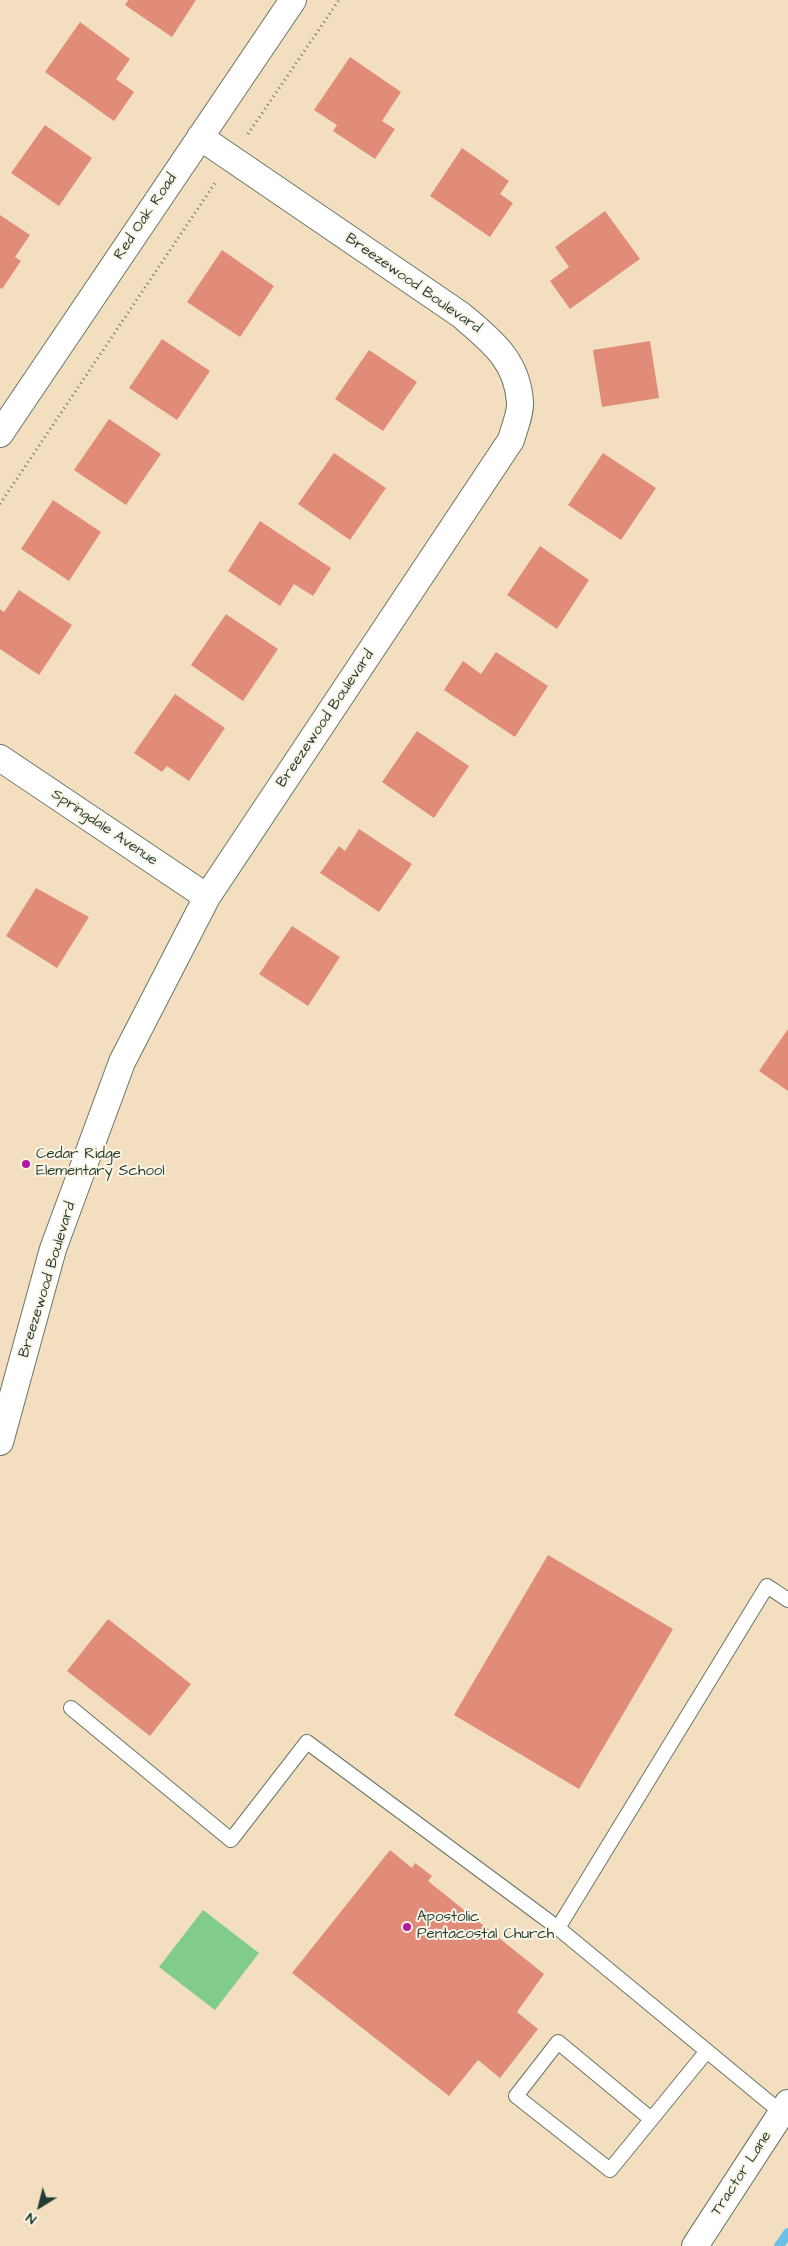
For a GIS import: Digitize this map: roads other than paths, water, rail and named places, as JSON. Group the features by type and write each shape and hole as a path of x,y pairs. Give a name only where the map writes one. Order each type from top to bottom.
{"street":[{"name":"Red Oak Road","path":"0,434 293,0"},
{"name":"Breezewood Boulevard","path":"0,1442 53,1249 122,1062 207,897 511,440 520,403 513,372 500,348 461,315 200,137"},
{"name":"Springdale Avenue","path":"0,758 207,897"},
{"name":"Tractor Lane","path":"696,2246 785,2108"}],"lane":[{"path":"558,1928 767,1586 788,1600"},
{"path":"71,1708 231,1840 307,1742 558,1928 707,2051 785,2108"},
{"path":"652,2119 558,2042 516,2096 610,2170 652,2119 707,2051"}],"waterway":[{"path":"779,2246 788,2233"}],"place":[{"name":"Cedar Ridge Elementary School","path":"26,1164"},
{"name":"Apostolic Pentacostal Church","path":"407,1927"}]}
